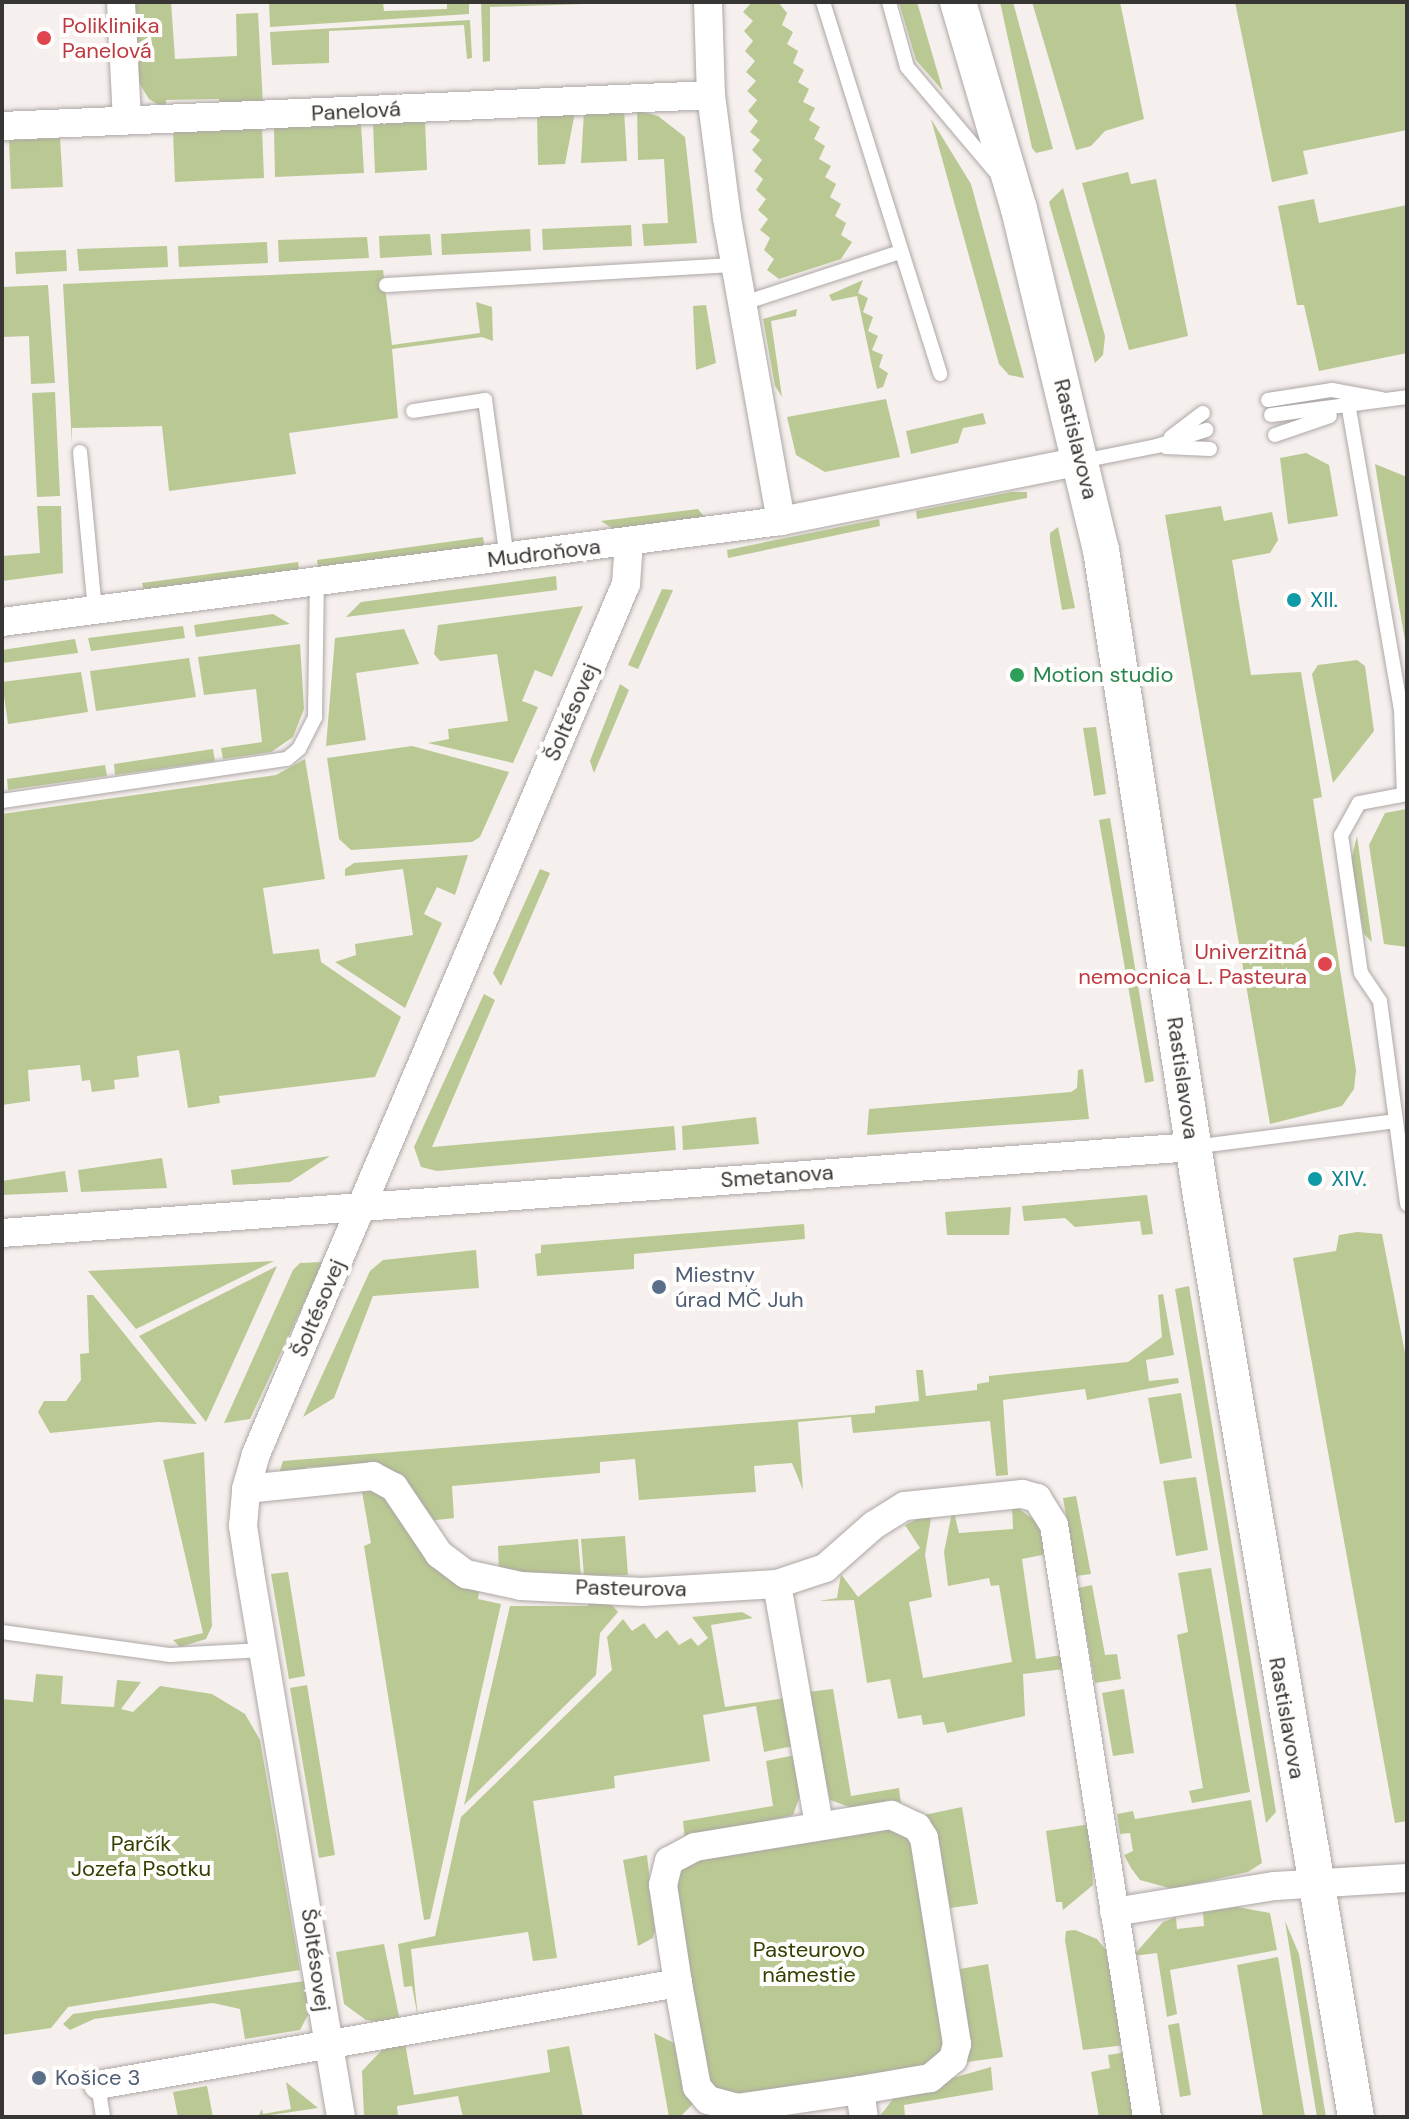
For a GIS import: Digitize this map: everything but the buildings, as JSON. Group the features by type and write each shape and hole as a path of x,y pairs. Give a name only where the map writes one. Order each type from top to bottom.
{"street":[{"path":"121,2 127,120"},
{"path":"708,2 711,95 734,265 781,521"},
{"name":"Rastislavova","path":"958,2 1019,209 1101,550 1193,1147 1356,2117"},
{"name":"Panelová","path":"2,126 711,95"},
{"name":"Mudroňova","path":"2,622 781,521 1082,461"},
{"name":"Šoltésovej","path":"341,2117 243,1526 246,1489 256,1454 626,584 629,542"},
{"name":"Smetanova","path":"2,1233 1193,1147"},
{"name":"Pasteurova","path":"246,1489 373,1476 385,1479 450,1564 510,1585 642,1592 777,1584 825,1568 874,1525 905,1506 1022,1494 1037,1498 1054,1525 1114,1912"},
{"path":"777,1584 819,1825"},
{"path":"891,1815 917,1827 924,1838 957,2044 953,2059 930,2078 862,2103 738,2108 708,2100 697,2087 678,1983 663,1885 669,1861 695,1847 891,1815"},
{"path":"1147,2117 1114,1912 1275,1886 1407,1878"},
{"path":"98,2085 678,1983"}],"lane":[{"path":"823,2 940,374"},
{"path":"889,2 907,67 983,156 1019,209"},
{"path":"741,304 900,252"},
{"path":"386,285 734,265"},
{"path":"1268,400 1332,390 1391,401"},
{"path":"1271,415 1349,409 1407,397"},
{"path":"413,411 485,400 507,558"},
{"path":"1275,435 1349,409"},
{"path":"1349,409 1401,710 1406,794 1359,803 1341,835 1361,973 1380,1001 1407,1204"},
{"path":"1157,446 1203,413"},
{"path":"1082,461 1157,446 1206,430"},
{"path":"1157,446 1210,449"},
{"path":"80,452 95,610"},
{"path":"2,801 287,759 299,749 315,717 317,581"},
{"path":"1193,1147 1395,1121"},
{"path":"2,1632 170,1655 264,1650"},
{"path":"98,2085 103,2117"}],"green space":[{"path":"133,2 171,2 175,59 237,56 236,14 258,13 263,105 220,107 219,99 166,100 166,109 149,99 138,81"},
{"path":"269,2 383,2 384,11 447,9 447,2 469,2 469,14 270,27"},
{"path":"481,2 585,4 490,7 490,61 483,62"},
{"path":"752,2 778,2 787,13 782,25 793,32 787,44 798,51 793,63 804,70 798,82 809,89 803,102 815,108 809,120 820,127 814,139 825,146 819,159 831,166 825,177 836,184 830,197 841,204 835,216 846,223 841,235 852,242 841,259 779,279 767,270 774,259 764,250 770,238 760,230 768,219 758,210 766,199 756,190 763,179 754,171 762,160 752,150 760,140 750,132 758,121 748,111 757,100 747,91 756,81 746,72 755,61 745,51 753,41 744,31 753,21 743,12"},
{"path":"899,2 917,2 943,91 916,60"},
{"path":"1000,2 1013,2 1053,149 1036,153 1032,148"},
{"path":"1032,2 1120,2 1144,119 1105,131 1091,146 1076,150"},
{"path":"1235,2 1407,2 1407,130 1303,151 1308,174 1272,182"},
{"path":"470,20 472,58 467,59 464,25 329,31 329,63 272,65 270,32"},
{"path":"624,110 627,161 581,163 584,112"},
{"path":"637,110 658,116 685,137 697,243 644,246 642,224 668,223 664,159 638,160"},
{"path":"575,112 565,164 538,165 537,114"},
{"path":"931,119 971,184 1024,378 1009,375 999,364"},
{"path":"425,120 427,170 375,173 373,123"},
{"path":"361,124 364,173 275,177 274,128"},
{"path":"262,128 264,178 175,182 173,132"},
{"path":"60,138 63,187 11,189 9,140"},
{"path":"1128,172 1131,184 1156,179 1188,336 1129,350 1082,183"},
{"path":"1063,188 1105,336 1103,355 1095,363 1049,202"},
{"path":"1314,199 1319,223 1407,205 1407,353 1319,371 1304,305 1297,305 1278,206"},
{"path":"631,225 632,246 543,250 542,229"},
{"path":"530,229 531,251 442,255 441,234"},
{"path":"430,234 432,255 380,258 379,236"},
{"path":"367,237 369,258 279,262 278,240"},
{"path":"267,242 268,263 179,267 178,246"},
{"path":"167,246 168,267 79,271 77,249"},
{"path":"66,250 67,271 16,274 15,252"},
{"path":"383,270 392,345 480,333 476,302 492,307 493,341 482,337 392,349 398,418 289,433 296,474 169,491 162,426 72,428 72,444 63,284"},
{"path":"863,280 858,293 868,298 863,312 873,317 868,331 878,336 872,350 883,355 879,367 888,373 883,387 877,389 857,296 832,301 829,295"},
{"path":"48,285 55,383 31,384 29,336 2,337 2,287"},
{"path":"706,305 716,363 696,370 693,306"},
{"path":"797,309 796,316 771,321 782,397 775,386 763,319"},
{"path":"55,392 60,496 37,497 32,393"},
{"path":"886,399 900,457 825,472 796,455 787,417"},
{"path":"983,413 986,424 963,428 958,443 911,454 906,431"},
{"path":"1306,453 1329,465 1338,516 1288,524 1280,458"},
{"path":"1375,464 1407,477 1407,652 1381,502"},
{"path":"1011,492 1027,492 1027,498 917,519 916,511"},
{"path":"37,506 61,506 63,573 2,581 2,556 40,553"},
{"path":"1221,506 1224,521 1272,512 1278,540 1270,553 1232,560 1251,675 1301,672 1322,797 1313,799 1356,1070 1354,1089 1342,1106 1270,1124 1165,515"},
{"path":"698,509 706,519 618,532 601,521"},
{"path":"879,519 880,526 728,558 727,550"},
{"path":"1058,527 1075,608 1062,610 1050,541 1050,533"},
{"path":"483,537 485,550 319,573 317,560"},
{"path":"298,562 300,575 145,595 142,583"},
{"path":"556,576 557,590 346,617 361,602"},
{"path":"662,589 673,590 638,669 628,665"},
{"path":"583,606 552,677 535,670 522,701 538,707 513,763 428,743 449,739 448,729 508,721 497,654 440,661 434,654 438,625"},
{"path":"273,614 290,624 196,637 194,625"},
{"path":"183,626 185,638 91,651 88,638"},
{"path":"404,629 419,664 356,673 366,740 326,746 335,638"},
{"path":"75,639 78,653 2,663 2,650"},
{"path":"300,644 304,709 293,737 271,752 223,759 221,748 262,742 256,689 204,695 198,657"},
{"path":"189,658 196,697 96,711 90,671"},
{"path":"1357,660 1365,666 1374,731 1333,783 1312,674 1318,665"},
{"path":"81,672 88,712 8,724 2,682"},
{"path":"620,684 629,690 594,773 590,761"},
{"path":"1096,727 1106,794 1094,796 1083,728"},
{"path":"412,746 509,772 480,837 472,842 351,850 339,839 327,758"},
{"path":"213,749 215,761 115,775 114,764"},
{"path":"305,759 325,879 263,888 273,954 319,949 321,962 401,1017 375,1077 219,1096 220,1103 188,1108 179,1050 137,1056 139,1077 114,1080 115,1089 92,1092 90,1080 82,1081 80,1065 28,1070 30,1101 2,1105 2,814 276,775"},
{"path":"105,765 107,776 8,790 7,779"},
{"path":"1404,794 1407,794 1407,947 1384,944 1369,845 1385,813 1406,809"},
{"path":"1110,818 1154,1081 1145,1083 1099,820"},
{"path":"1357,836 1372,942 1364,934 1351,861"},
{"path":"468,855 455,895 437,887 424,914 442,923 405,1008 335,962 356,955 355,944 413,935 403,869 345,876 345,869 354,863"},
{"path":"540,869 550,873 501,986 493,973"},
{"path":"484,994 495,1000 432,1147 674,1126 676,1150 437,1171 421,1167 414,1147"},
{"path":"1083,1069 1089,1119 867,1135 869,1109 1071,1092 1077,1088 1078,1070"},
{"path":"756,1117 759,1144 683,1150 682,1126"},
{"path":"330,1156 290,1182 233,1185 231,1170"},
{"path":"162,1158 167,1188 81,1192 78,1170"},
{"path":"65,1171 68,1192 2,1195 2,1181"},
{"path":"1147,1195 1153,1234 1142,1235 1140,1221 1075,1227 1065,1218 1024,1221 1022,1206"},
{"path":"1011,1207 1009,1235 947,1235 945,1212"},
{"path":"804,1224 805,1239 634,1254 634,1269 537,1276 535,1254 541,1253 541,1245"},
{"path":"1357,1232 1382,1234 1407,1363 1407,1821 1395,1823 1293,1258 1336,1251 1339,1235"},
{"path":"476,1250 479,1288 373,1296 334,1398 303,1417 370,1271 383,1260"},
{"path":"274,1261 136,1329 88,1271"},
{"path":"323,1262 250,1419 224,1423 293,1270 300,1263"},
{"path":"277,1266 206,1422 139,1336"},
{"path":"1189,1286 1276,1812 1266,1823 1175,1289"},
{"path":"1163,1294 1174,1355 1146,1360 1149,1381 1178,1378 1179,1383 1087,1400 1085,1389 1003,1400 1008,1475 996,1476 990,1421 853,1433 851,1417 798,1422 803,1490 792,1463 754,1466 756,1492 639,1500 635,1459 600,1462 600,1473 452,1486 454,1518 428,1521 357,1466 307,1467 308,1474 278,1476 283,1461 875,1413 875,1406 919,1401 916,1370 923,1370 926,1396 977,1390 977,1384 989,1382 989,1376 1128,1362 1162,1337 1158,1295"},
{"path":"87,1295 93,1295 197,1424 158,1422 50,1433 38,1412 44,1401 66,1401 81,1380 80,1354 89,1353"},
{"path":"1181,1393 1192,1458 1160,1464 1148,1398"},
{"path":"204,1452 212,1626 206,1639 180,1647 173,1640 203,1633 163,1460"},
{"path":"1196,1477 1208,1550 1176,1556 1163,1481"},
{"path":"374,1490 386,1496 454,1580 479,1592 478,1599 501,1604 430,1919 424,1920 364,1546 371,1543 362,1492"},
{"path":"1076,1496 1091,1574 1076,1576 1063,1498"},
{"path":"1012,1504 1040,1524 1047,1554 1022,1559 1036,1659 1062,1655 1064,1669 1023,1674 1025,1716 947,1733 944,1722 923,1725 921,1715 898,1719 890,1679 867,1683 854,1600 819,1601 837,1598 841,1574 858,1597 920,1548 905,1525 932,1512 925,1555 932,1597 909,1602 923,1678 1012,1662 999,1585 991,1586 989,1578 948,1586 944,1552 953,1508 959,1533 1013,1529"},
{"path":"625,1536 628,1575 584,1576 581,1539"},
{"path":"578,1539 581,1576 499,1572 498,1546"},
{"path":"1211,1568 1250,1792 1192,1803 1189,1791 1203,1788 1177,1635 1188,1632 1178,1573"},
{"path":"288,1572 305,1676 289,1679 271,1574"},
{"path":"1092,1585 1105,1655 1117,1654 1121,1679 1095,1683 1078,1588"},
{"path":"588,1596 605,1597 618,1612 600,1633 596,1675 464,1805 510,1606 588,1606"},
{"path":"742,1612 753,1618 711,1625 725,1707 785,1698 793,1746 764,1752 756,1706 703,1715 710,1761 614,1776 615,1788 533,1801 557,1958 533,1961 528,1932 411,1949 418,2018 412,1986 404,1987 398,1944 435,1936 461,1817 612,1670 607,1637 623,1619 632,1631 644,1623 656,1639 667,1630 679,1645 691,1638 698,1646 708,1638 692,1617"},
{"name":"Parčík Jozefa Psotku","path":"36,1674 63,1676 61,1704 114,1707 117,1680 141,1682 121,1709 133,1712 160,1686 212,1694 245,1714 260,1740 300,1970 68,2007 51,2028 2,2035 2,1699 33,1702"},
{"path":"307,1685 335,1855 319,1858 290,1688"},
{"path":"833,1689 851,1796 899,1788 901,1804 858,1810 830,1800 807,1692"},
{"path":"1124,1689 1134,1753 1113,1756 1102,1693"},
{"path":"795,1755 801,1793 793,1815 685,1841 683,1821 773,1806 766,1761"},
{"path":"1251,1800 1262,1863 1248,1872 1173,1889 1140,1880 1124,1855 1133,1851 1130,1833 1120,1834 1117,1814 1133,1811 1135,1819"},
{"path":"962,1807 978,1904 950,1908 936,1832 924,1815"},
{"path":"1090,1824 1093,1885 1063,1910 1062,1902 1056,1902 1046,1831"},
{"name":"Pasteurovo námestie","path":"917,1827 957,2044 943,2070 708,2100 663,1885 695,1847"},
{"path":"647,1855 655,1930 653,1938 638,1946 623,1860"},
{"path":"1237,1907 1270,1913 1277,1950 1170,1970 1177,2014 1167,2017 1157,1953 1133,1956 1163,1922 1176,1917 1177,1929 1204,1926 1203,1912"},
{"path":"1285,1921 1299,1954 1326,2117 1317,2117"},
{"path":"1075,1930 1097,1939 1106,1950 1125,2045 1083,2050 1065,1940 1066,1931"},
{"path":"384,1944 400,2021 386,2023 366,2020 344,2004 336,1952"},
{"path":"1278,1957 1305,2117 1263,2117 1237,1965"},
{"path":"988,1964 1003,2057 967,2062 970,2040 960,1969"},
{"path":"305,1981 310,2011 300,2030 245,2039 240,2009 213,2003 94,2019 70,2030 63,2024 73,2014"},
{"path":"1179,2023 1191,2095 1180,2097 1168,2025"},
{"path":"654,2033 676,2044 697,2100 680,2117 669,2117"},
{"path":"405,2043 414,2095 550,2072 547,2050 569,2046 583,2117 463,2117 458,2096 397,2106 398,2117 364,2117 362,2071 382,2050"},
{"path":"1127,2052 1137,2117 1099,2117 1091,2072 1110,2068 1108,2055"},
{"path":"991,2067 993,2090 904,2105 905,2117 879,2117 897,2094"},
{"path":"286,2082 318,2108 258,2117 262,2109 263,2114 291,2109"},
{"path":"207,2086 213,2117 178,2117 173,2092"}],"place":[{"name":"Poliklinika Panelová","path":"44,38"},
{"name":"XII.","path":"1294,600"},
{"name":"Motion studio","path":"1017,675"},
{"name":"Univerzitná nemocnica L. Pasteura","path":"1325,964"},
{"name":"XIV.","path":"1315,1179"},
{"name":"Miestny úrad MČ Juh","path":"659,1287"},
{"name":"Košice 3","path":"39,2078"}]}
